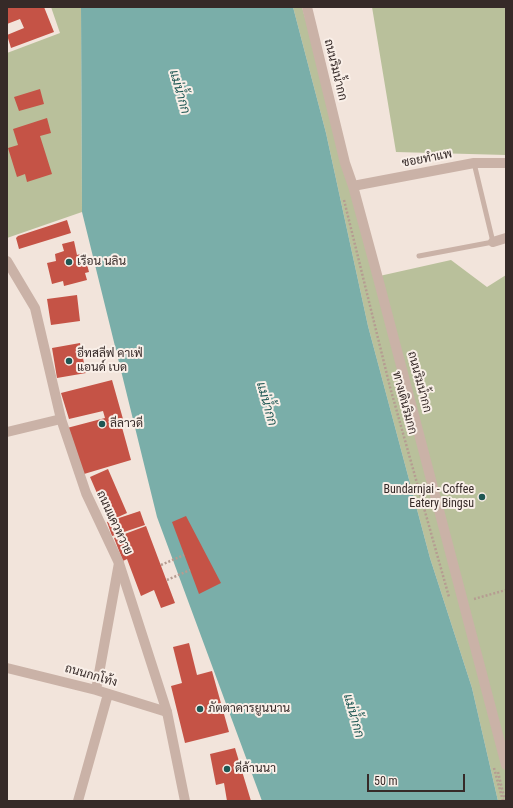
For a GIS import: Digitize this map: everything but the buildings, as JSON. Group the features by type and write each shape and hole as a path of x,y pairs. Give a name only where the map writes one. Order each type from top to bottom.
{"street":[{"name":"ถนนริมน้ำกก","path":"307,7 345,163 354,186 506,765"},
{"name":"ซอยทำแพ","path":"354,186 474,163 506,163"},
{"path":"493,242 506,238"},
{"name":"ถนนแควหวาย","path":"7,261 35,308 61,419 86,493 119,563 167,712 185,801"},
{"path":"7,432 61,419"},
{"path":"96,690 119,563"},
{"name":"ถนนกกโท้ง","path":"7,668 96,690 167,712"},
{"path":"78,801 108,694"}],"lane":[{"path":"419,256 493,242 474,163"}],"path":[{"name":"ทางเดินริมกก","path":"342,195 390,387 450,600"},
{"path":"161,565 184,555"},
{"path":"167,580 190,570"},
{"path":"464,602 506,590"},
{"path":"493,762 503,801"}],"green space":[{"path":"51,7 81,7 82,212 7,238 7,53 60,33"},
{"path":"293,7 302,7 353,186 375,277 451,260 487,287 506,275 506,801 498,801 472,688 430,558 368,326 326,133"},
{"path":"372,7 506,7 506,155 396,152"}],"water":[{"name":"แม่น้ำกก","path":"81,7 293,7 326,133 368,326 430,558 472,688 498,801 262,801 157,517 82,212"}],"place":[{"name":"เรือน นลิน","path":"69,262"},
{"name":"อีทสลีฟ คาเฟ่ แอนด์ เบด","path":"69,361"},
{"name":"ลีลาวดี","path":"102,424"},
{"name":"Bundarnjai - Coffee Eatery Bingsu","path":"482,497"},
{"name":"ภัตตาคารยูนนาน","path":"200,709"},
{"name":"ดีล้านนา","path":"227,769"}]}
